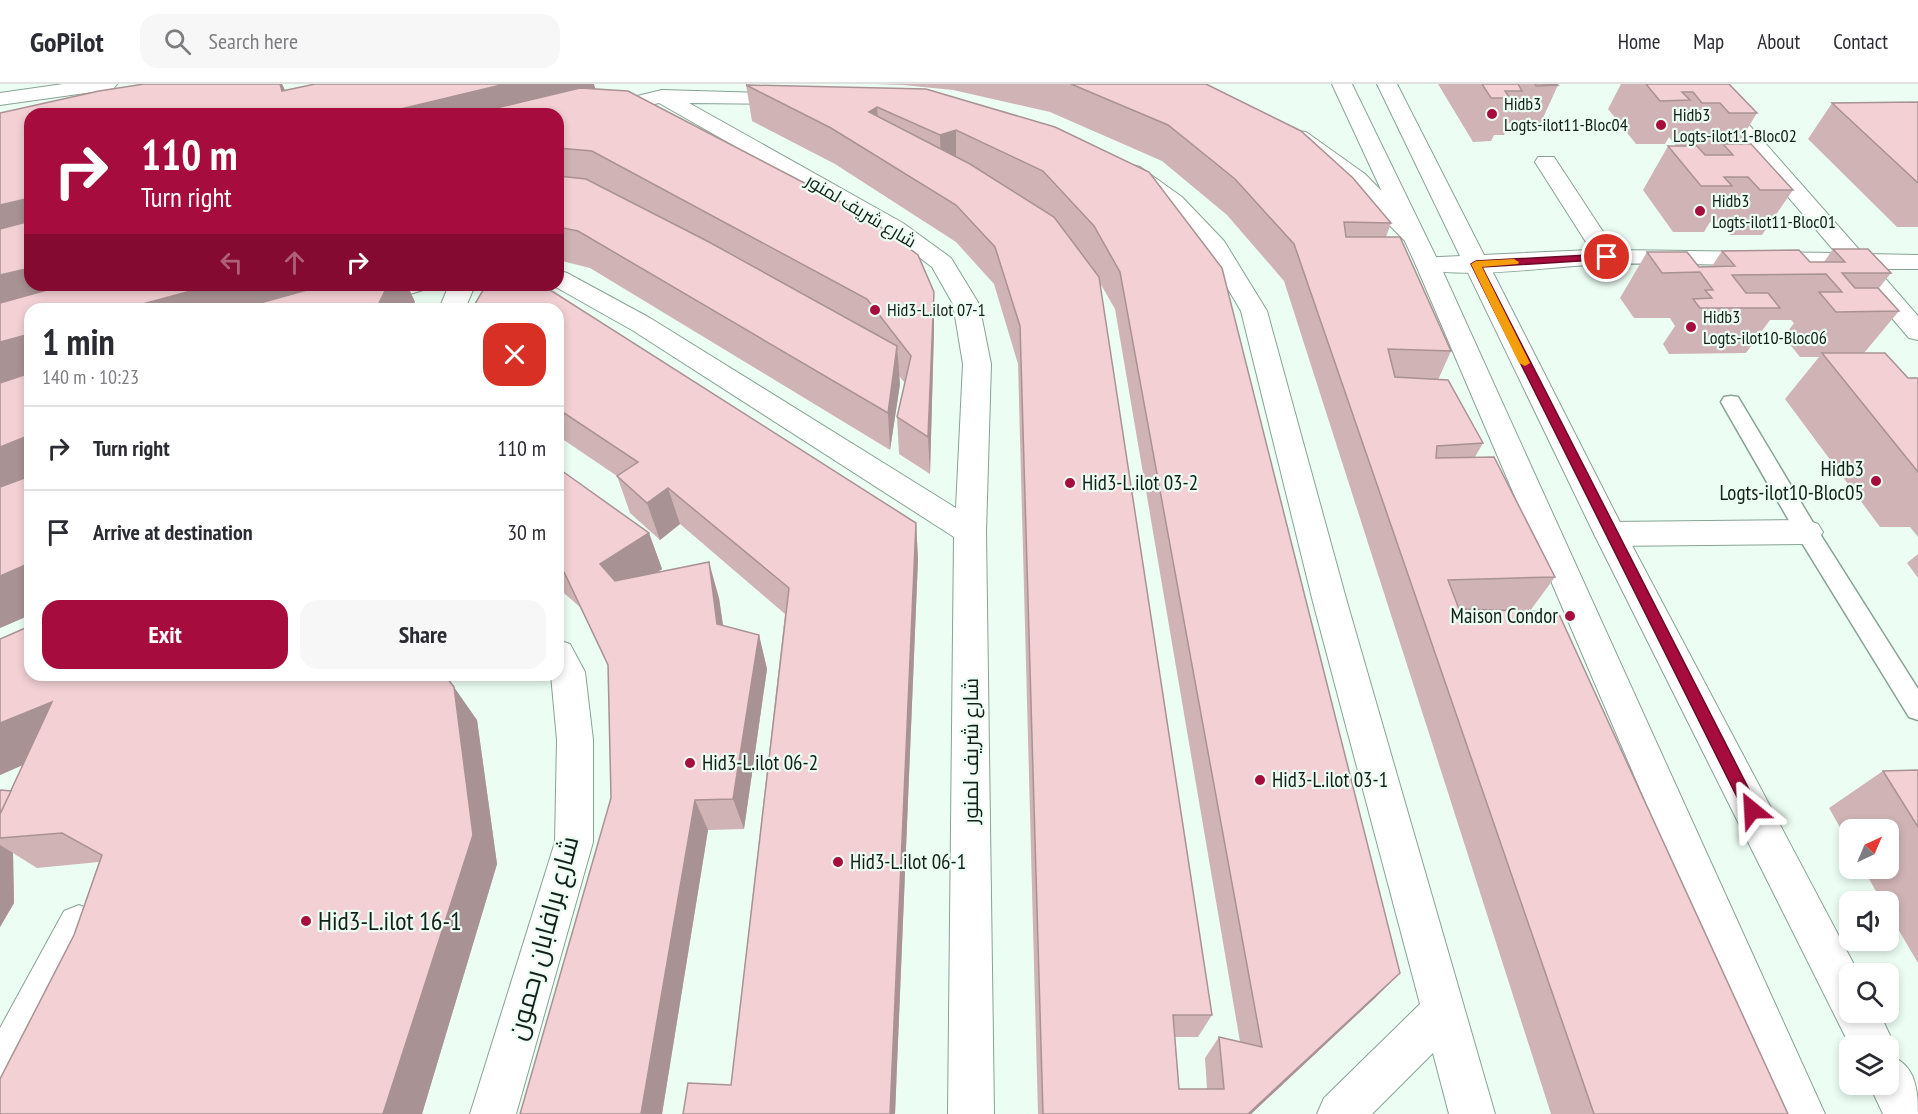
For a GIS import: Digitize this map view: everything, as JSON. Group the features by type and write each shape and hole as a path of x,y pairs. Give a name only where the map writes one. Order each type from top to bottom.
{"street":[{"path":"0,99 107,84"},
{"path":"1342,84 1419,249 1802,1114"},
{"path":"1388,84 1610,534 1839,979"},
{"path":"1702,84 1918,332"},
{"path":"564,119 659,90 817,99"},
{"name":"شارع شريف لمنور","path":"659,90 895,228 942,264 966,304 977,364 970,532 971,1114"},
{"path":"1278,124 1357,178 1419,249 1476,264 1607,257 1918,262"},
{"path":"1111,159 1121,163 1174,202 1215,246 1254,311 1330,602 1472,1114"},
{"path":"1546,162 1607,257"},
{"path":"564,281 641,324 970,532"},
{"path":"354,303 394,291"},
{"path":"1610,534 1807,532"},
{"name":"شارع برافابان رحمون","path":"493,1114 574,842 576,740 568,672 564,665"},
{"path":"0,1073 79,925"},
{"path":"1340,1114 1443,1012"},
{"path":"1898,1095 1908,1114"}],"lane":[{"path":"1731,402 1807,532 1918,710"}],"building":[{"path":"144,84 280,84 282,91 315,84 505,84 405,108 24,108 24,199 0,205 0,113 99,91"},
{"path":"1071,84 1206,84 1301,131 1353,178 1391,223 1344,222 1346,237 1400,237 1451,351 1388,349 1395,377 1448,380 1483,443 1437,446 1436,458 1494,457 1555,577 1448,580 1459,609 1558,612 1788,1114 1594,1114 1294,244 1235,179 1168,125"},
{"path":"1482,84 1518,84 1522,91 1505,91 1510,98 1491,98"},
{"path":"1535,84 1557,84 1558,85 1536,86"},
{"path":"1646,84 1729,84 1757,113 1729,113 1720,103 1702,103 1693,92 1682,92 1690,100 1660,101"},
{"path":"746,85 926,89 1055,127 1149,172 1222,268 1400,973 1248,1114 1043,1114 1020,326 995,247 956,205 831,128","holes":["877,107 940,135 956,130 1043,171 1094,226 1120,272 1262,1047 1219,1037 1224,1089 1179,1089 1173,1015 1212,1015 1099,277 1054,217 970,164 869,112"]},
{"path":"580,88 628,91 862,213 918,255 934,292 928,437 897,417 911,356 867,299 592,151 564,149 564,108 496,108"},
{"path":"1918,102 1918,183 1832,103"},
{"path":"1723,144 1751,144 1793,190 1760,190 1748,177 1724,177 1732,186 1701,186 1668,146 1697,146 1705,155 1733,155"},
{"path":"564,177 586,179 709,242 897,346 888,413 578,231 564,228"},
{"path":"24,223 24,269 0,275 0,229"},
{"path":"1833,249 1868,249 1891,273 1842,273 1855,288 1878,288 1899,311 1836,312 1819,292 1842,292 1826,274 1732,275 1746,293 1768,293 1780,308 1700,308 1693,299 1712,298 1705,290 1713,290 1700,272 1662,273 1647,252 1687,252 1699,267 1735,266 1722,251 1799,250 1810,262 1845,262"},
{"path":"43,291 191,291 146,303 24,303 24,336 0,342 0,303"},
{"path":"304,291 385,291 379,303 260,303"},
{"name":"Hid3-L.ilot 06-1","path":"482,291 552,291 916,523 890,1114 683,1114 688,1083 731,1085 789,588 668,488 647,503 617,476 638,462 564,413 564,303 476,303"},
{"path":"1822,353 1885,353 1908,378 1918,378 1918,472"},
{"path":"24,375 24,437 0,447 0,383"},
{"name":"Hid3-L.ilot 06-2","path":"564,472 649,533 600,564 615,581 709,562 717,624 759,635 733,799 695,800 641,1114 520,1114 611,798 608,665 564,572"},
{"path":"24,478 24,566 0,576 0,487"},
{"name":"Hid3-L.ilot 16-1","path":"24,629 24,681 450,681 454,687 473,835 383,1114 0,1114 0,1079 74,935 102,855 62,833 0,838 0,814 52,702 0,723 0,639"},
{"path":"1918,770 1918,827 1883,771"},
{"path":"0,791 11,791 0,814"}],"slow traffic":[{"path":"1514,262 1476,264 1525,363"}],"place":[{"name":"Hidb3 Logts-ilot11-Bloc04","path":"1492,114"},
{"name":"Hidb3 Logts-ilot11-Bloc02","path":"1661,125"},
{"name":"Hidb3 Logts-ilot11-Bloc01","path":"1700,211"},
{"name":"Hid3-L.ilot 07-1","path":"875,310"},
{"name":"Hidb3 Logts-ilot10-Bloc06","path":"1691,327"},
{"name":"Hidb3 Logts-ilot10-Bloc05","path":"1876,481"},
{"name":"Hid3-L.ilot 03-2","path":"1070,483"},
{"name":"Maison Condor","path":"1570,616"},
{"name":"Hid3-L.ilot 06-2","path":"690,763"},
{"name":"Hid3-L.ilot 03-1","path":"1260,780"},
{"name":"Hid3-L.ilot 06-1","path":"838,862"},
{"name":"Hid3-L.ilot 16-1","path":"306,921"}],"route":[{"path":"1607,257 1476,264 1610,534 1752,810"}]}
